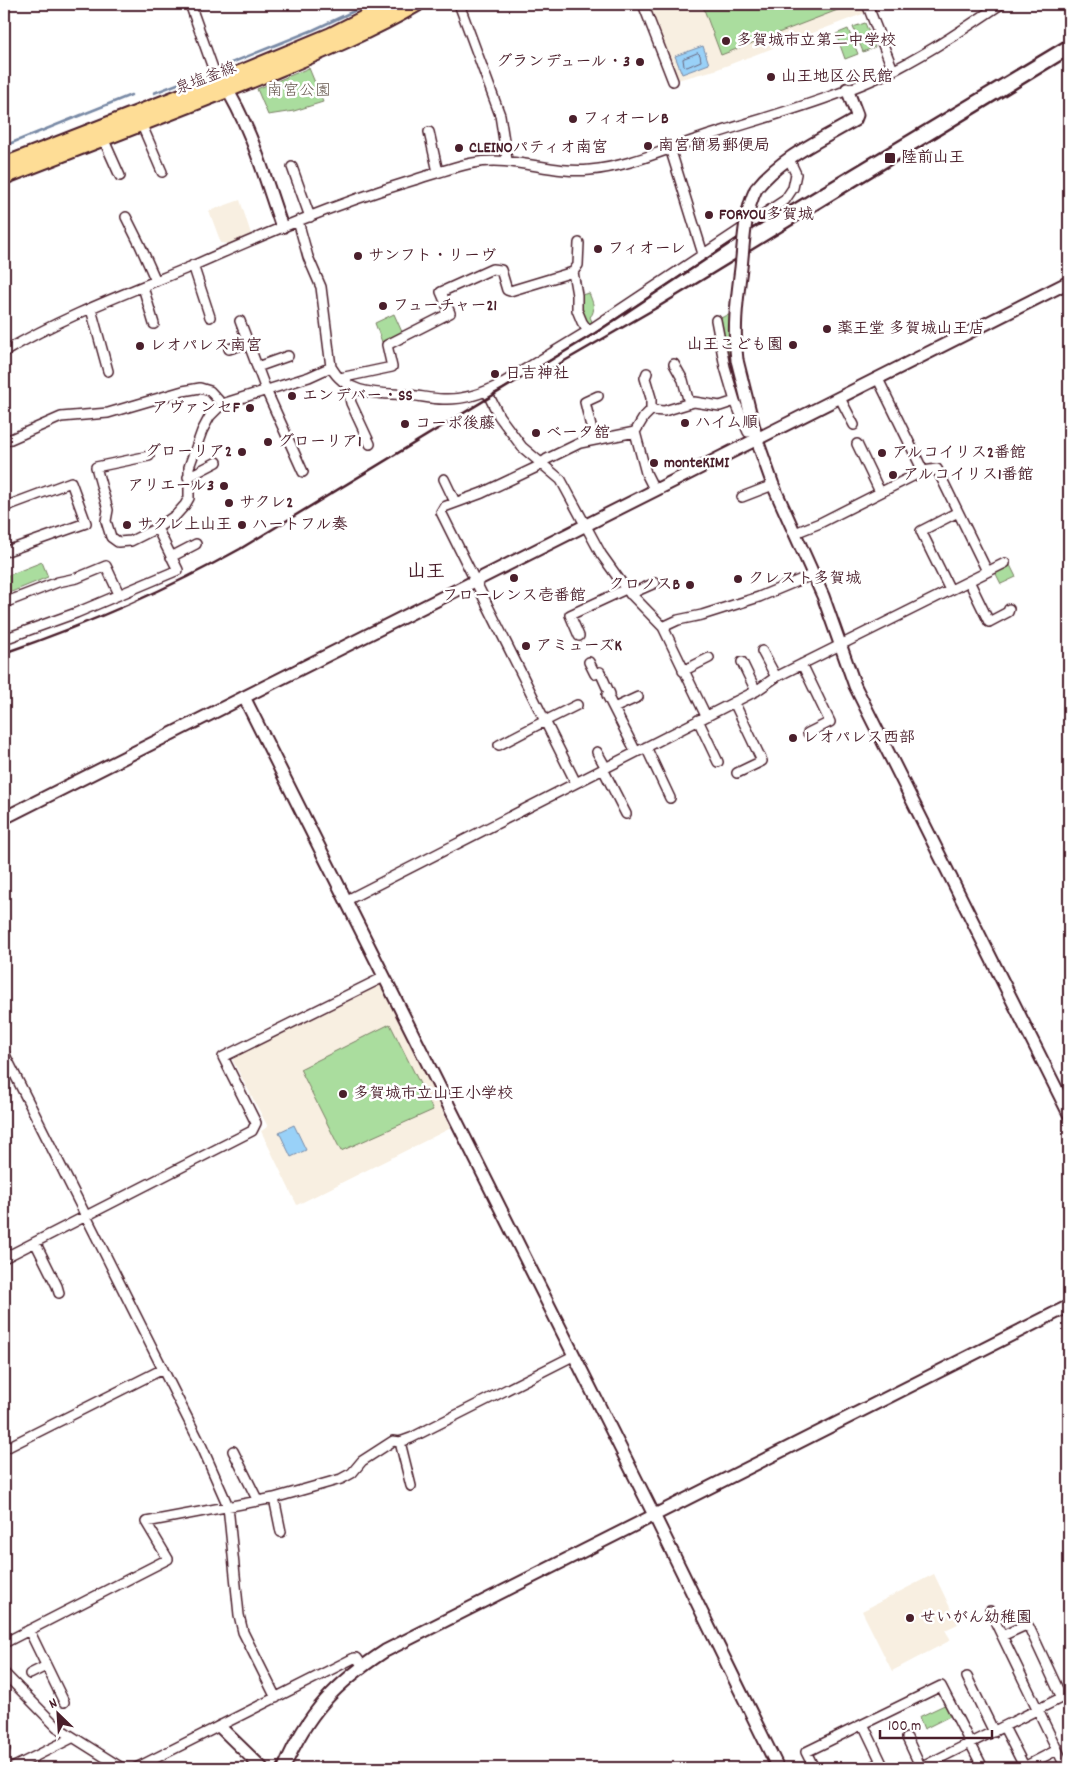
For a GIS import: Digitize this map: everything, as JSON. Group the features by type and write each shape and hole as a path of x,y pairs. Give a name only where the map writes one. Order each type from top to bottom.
{"main road":[{"name":"泉塩釜線","path":"4,177 141,123 331,35 392,4"},
{"name":"泉塩釜線","path":"4,165 328,49 417,4"}],"street":[{"path":"190,4 215,74 224,85 244,122 282,227"},
{"path":"374,14 400,4"},
{"path":"459,4 500,116 508,160"},
{"path":"643,4 673,81"},
{"path":"867,4 893,70"},
{"path":"4,352 23,340 282,227 379,191 438,172 471,163 492,160 508,160 570,170 590,170 623,164 780,114 893,70 925,54 1002,4"},
{"path":"847,89 857,115 855,120 771,172 756,189 749,206 745,222 735,324 737,360 756,435 773,486 814,574 855,686 1069,1114"},
{"path":"141,123 162,172"},
{"path":"429,132 438,172"},
{"path":"103,138 120,176"},
{"path":"670,148 703,254"},
{"path":"298,221 308,257 320,283 330,367 335,374 363,392 409,395 444,400 487,392 588,331 785,200 793,188 796,174 789,160"},
{"path":"292,167 310,217"},
{"path":"126,217 156,281"},
{"path":"340,378 392,367 387,345 450,313 441,292 492,269 501,270 507,290 510,291 573,272 578,264 579,244"},
{"path":"194,265 210,318"},
{"path":"573,272 577,295 577,310 588,331"},
{"path":"4,818 655,491 756,435 840,398 1069,282"},
{"path":"143,287 154,324"},
{"path":"92,309 108,371"},
{"path":"716,320 725,367 735,401 748,432 756,435"},
{"path":"240,322 266,390 303,472"},
{"path":"229,350 248,343"},
{"path":"257,367 288,356"},
{"path":"674,364 683,380 689,403"},
{"path":"150,456 96,467 108,510 106,521 111,537 118,542 131,541 157,528 176,515 190,498 189,467 202,431 210,416 222,404 309,377 330,367"},
{"path":"576,783 474,582 441,512 444,507 482,493 537,467 541,463 580,443 634,432 651,410 651,398 645,378 647,373"},
{"path":"878,379 922,471"},
{"path":"351,386 349,394 351,402 370,444"},
{"path":"4,442 62,417 108,413 200,388 210,391 222,404"},
{"path":"487,392 499,416 522,447 561,480 601,554 628,592 663,627 683,671 718,762"},
{"path":"594,439 585,402 598,396"},
{"path":"840,398 854,425"},
{"path":"651,410 664,411 694,402 720,406 735,401"},
{"path":"634,432 646,473 655,491"},
{"path":"857,444 880,492"},
{"path":"188,478 217,462"},
{"path":"795,533 820,523 922,471 937,469 988,571"},
{"path":"444,479 455,502"},
{"path":"4,507 71,482 86,523 4,552"},
{"path":"742,497 773,486"},
{"path":"950,590 921,531 958,512"},
{"path":"4,636 76,613 178,570 157,528"},
{"path":"171,557 196,544"},
{"path":"347,900 756,691 776,677 840,644 1005,563"},
{"path":"4,603 106,566 119,594"},
{"path":"663,627 678,620 702,615 759,597 814,574"},
{"path":"969,581 989,622 1008,612 1009,609"},
{"path":"579,636 570,615 655,583"},
{"path":"762,651 776,677"},
{"path":"683,671 709,658"},
{"path":"589,662 595,674 600,672 610,694 607,695 636,752"},
{"path":"742,662 756,691"},
{"path":"802,664 830,722 808,733"},
{"path":"244,697 347,900 778,1768"},
{"path":"614,708 638,697"},
{"path":"734,702 762,761 737,773"},
{"path":"499,745 577,705"},
{"path":"646,747 670,798"},
{"path":"597,752 626,814"},
{"path":"4,1258 252,1131 256,1123 223,1057 384,977"},
{"path":"4,1053 202,1446 228,1506 238,1615 243,1632 276,1698"},
{"path":"34,1242 58,1286 59,1293"},
{"path":"284,1768 306,1723 324,1700 343,1681 385,1651 1069,1306"},
{"path":"4,1643 168,1560 146,1522 274,1498 341,1479 352,1473 362,1461 393,1441 400,1442 420,1433 573,1356"},
{"path":"4,1449 163,1369"},
{"path":"400,1442 411,1486"},
{"path":"234,1451 258,1501"},
{"path":"274,1498 281,1532"},
{"path":"990,1611 1066,1768"},
{"path":"907,1738 921,1768 1066,1696 1029,1627 1024,1626 1002,1636"},
{"path":"29,1630 64,1702"},
{"path":"136,1768 354,1658 362,1666"},
{"path":"30,1674 46,1666"},
{"path":"4,1673 57,1727 122,1768"},
{"path":"967,1677 994,1732"},
{"path":"814,1768 806,1752 941,1686 983,1768"},
{"path":"863,1724 883,1765 869,1768"},
{"path":"220,1726 262,1768"},
{"path":"1004,1727 1024,1768 1057,1750"},
{"path":"12,1768 72,1738"}],"shaded area":[{"name":"多賀城市立第二中学校","path":"648,4 862,4 865,13 715,70 677,80"},
{"path":"240,200 251,234 229,244 221,243 209,211"},
{"name":"多賀城市立山王小学校","path":"377,984 384,986 451,1128 297,1205 261,1131 268,1127 233,1061 235,1054"},
{"name":"せいがん幼稚園","path":"934,1574 958,1624 945,1630 951,1640 892,1671 862,1611"}],"green space":[{"path":"702,4 847,4 848,6 721,55"},
{"path":"865,23 875,47 863,52 853,27"},
{"path":"848,29 858,54 845,59 836,34"},
{"name":"南宮公園","path":"309,68 323,102 294,111 268,115 257,89"},
{"path":"589,293 594,308 590,317 593,324 589,327 581,304 581,295"},
{"path":"740,311 742,358 730,362 720,318"},
{"path":"394,314 402,332 382,342 375,323"},
{"path":"42,562 48,577 4,595 4,577"},
{"path":"1010,565 1016,577 1001,584 995,572"},
{"path":"390,1024 433,1110 341,1151 300,1069"},
{"path":"953,1701 958,1712 924,1729 919,1717"}],"water":[{"path":"703,46 709,64 682,74 675,56"},
{"path":"294,1125 306,1150 291,1157 279,1132"}],"waterway":[{"path":"221,67 313,30 369,4"},
{"path":"154,93 201,75"},
{"path":"4,146 131,95"}],"railway":[{"path":"4,653 64,631 154,593 240,549 597,332 750,230 1069,38"},
{"path":"547,371 658,307 1069,56"}],"place":[{"name":"多賀城市立第二中学校","path":"726,41"},
{"name":"グランデュール・3","path":"640,62"},
{"name":"山王地区公民館","path":"771,77"},
{"name":"フィオーレB","path":"573,119"},
{"name":"南宮簡易郵便局","path":"648,146"},
{"name":"CLEINOパティオ南宮","path":"459,148"},
{"name":"陸前山王","path":"890,158"},
{"name":"FORYOU多賀城","path":"709,215"},
{"name":"フィオーレ","path":"598,249"},
{"name":"サンフト・リーヴ","path":"358,256"},
{"name":"フューチャー21","path":"383,306"},
{"name":"薬王堂 多賀城山王店","path":"827,329"},
{"name":"山王こども園","path":"793,345"},
{"name":"レオパレス南宮","path":"140,346"},
{"name":"日吉神社","path":"495,374"},
{"name":"エンデバー・SS","path":"292,396"},
{"name":"アヴァンセF","path":"250,408"},
{"name":"ハイム順","path":"685,423"},
{"name":"コーポ後藤","path":"405,424"},
{"name":"ベータ舘","path":"536,433"},
{"name":"グローリア1","path":"268,442"},
{"name":"グローリア2","path":"242,452"},
{"name":"アルコイリス2番館","path":"882,453"},
{"name":"monteKIMI","path":"654,463"},
{"name":"アルコイリス1番館","path":"893,475"},
{"name":"アリエール3","path":"224,486"},
{"name":"サクレ2","path":"229,503"},
{"name":"サクレ上山王","path":"127,525"},
{"name":"ハートフル奏","path":"242,525"},
{"name":"フローレンス壱番館","path":"514,578"},
{"name":"クレスト多賀城","path":"738,579"},
{"name":"クロノスB","path":"690,585"},
{"name":"アミューズK","path":"526,646"},
{"name":"レオパレス西部","path":"793,738"},
{"name":"多賀城市立山王小学校","path":"343,1094"},
{"name":"せいがん幼稚園","path":"910,1618"}],"district":[{"name":"山王","path":"426,573"}]}
